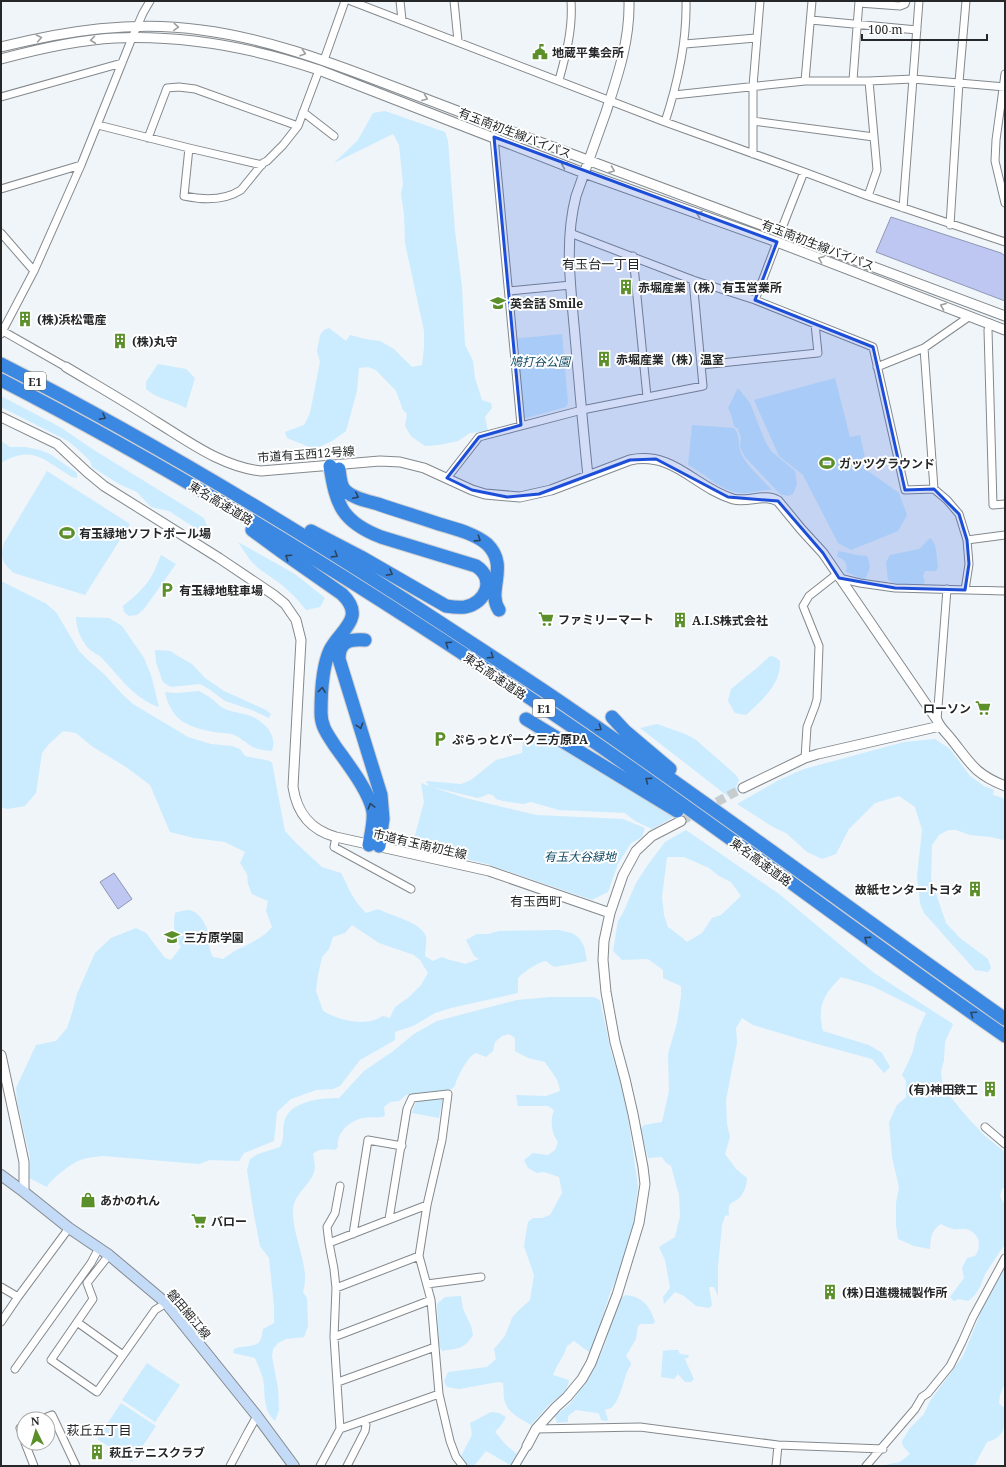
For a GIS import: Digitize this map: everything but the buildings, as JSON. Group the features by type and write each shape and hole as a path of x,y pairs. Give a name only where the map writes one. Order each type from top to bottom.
{"highway":[{"name":"東名高速道路","path":"1,364 69,398 207,477 427,613 576,712 1005,1019"},
{"name":"東名高速道路","path":"1,380 110,438 199,490 420,626 567,724 913,972 1005,1036"},
{"path":"207,477 361,557 446,606 466,607 474,603 482,596 488,583 482,570 476,566 381,537 356,525 342,510 337,500 334,466"},
{"path":"334,466 344,490 352,495 372,503 472,535 488,545 496,560 498,570 495,595 497,606 500,610"},
{"path":"199,490 349,600 352,613 351,622 330,650 326,665 321,702 322,721 327,734 361,785 371,803 374,845"},
{"path":"365,640 354,639 344,644 341,648 339,659 381,796 383,819 374,845"},
{"path":"612,717 625,731 752,837"},
{"path":"526,719 764,864"}],"main road":[{"name":"磐田細江線","path":"1,1175 69,1228 99,1248 166,1303 258,1416 294,1466"}],"street":[{"path":"66,367 1,332 34,271 82,165 132,38 150,1"},
{"path":"324,60 345,1"},
{"path":"351,1 665,122 950,225 1005,242"},
{"path":"400,1 402,20"},
{"path":"454,1 458,41"},
{"path":"559,80 567,49 572,9 571,1"},
{"path":"588,476 571,285 569,252 571,214 624,57 629,21 629,1"},
{"path":"665,122 674,95 685,44 686,1"},
{"path":"753,154 753,86 760,1"},
{"path":"805,81 812,1"},
{"path":"853,80 859,2 900,6 905,4 906,1"},
{"path":"904,208 919,1"},
{"path":"950,225 959,82 966,1"},
{"path":"811,20 917,30"},
{"name":"有玉南初生線バイパス","path":"1,48 36,39 79,31 137,27 174,27 222,33 264,42 324,60 589,161 1005,316"},
{"name":"有玉南初生線バイパス","path":"1,59 37,49 68,44 108,39 132,38 198,42 260,52 290,60 494,137 584,173 777,242 1005,330"},
{"path":"685,44 756,38"},
{"path":"1,97 122,63"},
{"path":"189,148 184,196 215,199 230,196 241,190 262,165 283,145 298,126 319,70"},
{"path":"1005,74 996,140 995,161 1005,203"},
{"path":"674,95 805,81 913,79 1004,86"},
{"path":"868,196 877,170 869,81"},
{"path":"148,138 167,88 173,87 195,89 298,126"},
{"path":"303,112 334,136"},
{"path":"753,120 874,137"},
{"path":"98,125 262,165"},
{"path":"494,137 521,425"},
{"path":"1,189 82,165"},
{"path":"780,232 804,172"},
{"path":"570,232 693,280 755,300 873,347 906,490 934,489 947,500 959,514 967,540 969,564 965,590"},
{"path":"1,233 34,271"},
{"path":"755,300 777,242"},
{"path":"633,256 647,397"},
{"path":"447,478 479,437 582,410 703,386 693,280"},
{"path":"509,291 571,285"},
{"path":"877,367 924,348 970,316"},
{"path":"990,323 988,330 993,505 1005,504"},
{"path":"702,365 818,353 815,324"},
{"path":"924,348 934,489"},
{"name":"市道有玉西12号線","path":"66,367 201,449 229,464 240,468 262,471 380,461 400,462 424,468 472,490 485,494 520,497 545,492 630,460 649,458 665,462 710,488 736,500 773,498 778,501 801,530 824,554 838,576"},
{"name":"市道有玉南初生線","path":"1,417 57,444 104,486 219,558 285,604 296,620 301,640 293,787 297,806 302,815 317,829 336,837 488,871 610,913"},
{"path":"967,540 1005,535"},
{"path":"838,576 860,583 895,588 1005,592"},
{"path":"838,576 938,723 970,764 980,773 1005,786"},
{"path":"805,758 805,739 807,727 817,699 819,651 818,641 803,606 809,596 838,576"},
{"path":"938,723 947,590"},
{"path":"743,788 805,758 938,723"},
{"path":"515,1466 536,1429 582,1379 591,1363 625,1272 634,1242 645,1184 639,1145 625,1079 615,1042 606,992 604,952 606,930 610,913 628,864 636,851 652,836 681,821"},
{"path":"336,837 334,847 411,889"},
{"path":"1,1055 24,1162 24,1192"},
{"path":"389,1219 408,1109 412,1098 448,1094 442,1140 427,1206 419,1256 431,1300 439,1394 450,1441 456,1456 463,1466"},
{"path":"985,1127 1005,1144"},
{"path":"353,1234 368,1140 402,1146"},
{"path":"320,1466 340,1429 334,1337 336,1288 334,1269 328,1243 327,1227 335,1213 340,1186"},
{"path":"328,1243 427,1206"},
{"path":"1,1322 69,1228"},
{"path":"15,1369 91,1263 99,1248"},
{"path":"108,1255 87,1283 93,1299 51,1360 97,1392 155,1310 166,1303"},
{"path":"336,1288 419,1256"},
{"path":"866,1466 915,1409 922,1397 928,1393 950,1366 972,1317 1005,1258"},
{"path":"427,1284 482,1277"},
{"path":"1,1286 18,1297"},
{"path":"334,1337 431,1300"},
{"path":"77,1322 123,1354"},
{"path":"338,1382 435,1347"},
{"path":"340,1429 439,1394"},
{"path":"230,1466 258,1416"},
{"path":"347,1466 365,1431 366,1426 364,1421"},
{"path":"56,1424 76,1466"},
{"path":"536,1429 640,1427 778,1445 882,1449"},
{"path":"776,1466 778,1445"},
{"path":"28,1451 34,1466"}],"highlighted area":[{"path":"494,137 777,242 755,300 873,347 905,490 934,489 959,514 967,540 969,564 965,590 895,588 839,578 823,553 778,501 728,497 656,459 630,460 539,494 507,497 472,490 447,478 479,437 521,425"}],"green space":[{"path":"385,111 445,132 448,141 455,231 462,287 465,345 473,361 475,378 482,400 491,403 492,408 485,417 488,431 470,433 458,441 425,446 411,436 405,426 407,414 403,410 396,391 376,370 368,367 359,368 357,391 346,431 332,441 312,448 287,438 285,432 304,425 310,413 320,362 317,351 320,335 324,330 329,328 346,341 350,335 380,341 394,349 412,367 422,365 424,331 405,243 404,214 401,194 403,184 399,145 393,134 334,163 358,140 373,113"},
{"name":"鳩打谷公園","path":"562,334 568,403 566,407 526,418 521,415 512,339"},
{"path":"158,364 186,369 195,378 186,408 154,395 146,389 146,382"},
{"name":"ガッツグラウンド","path":"835,378 850,437 860,435 868,471 899,493 907,515 898,531 851,550 838,543 803,475 779,456 754,400"},
{"path":"738,388 750,403 765,441 771,451 795,471 797,484 793,494 788,496 780,494 745,457 740,447 741,438 738,429 734,426 728,408"},
{"path":"1,396 60,427 94,450 204,518 207,526 204,530 198,530 169,511 151,507 137,492 119,484 92,467 90,461 68,441 1,407"},
{"path":"692,425 734,428 738,435 743,457 752,470 772,490 745,493 733,492 720,486 688,465"},
{"path":"1,441 10,447 25,447 50,454 77,473 77,478 72,477 38,457 31,455 12,457 1,463"},
{"name":"有玉緑地ソフトボール場","path":"47,471 130,524 85,595 14,573 3,560 2,553 4,543"},
{"path":"930,538 936,547 938,567 936,571 925,571 923,576 925,583 906,586 888,580 886,562 890,555 919,549"},
{"path":"238,542 295,574 325,598 320,607 306,610 282,585 258,568 250,560"},
{"path":"839,551 867,556 869,568 865,579 846,572 847,566 845,562 837,556"},
{"path":"161,555 176,564 144,609 137,615 129,616 124,612 123,606 147,583"},
{"path":"1,581 45,603 56,612 79,651 133,704 188,737 211,744 232,746 240,749 245,756 270,761 272,763 285,831 322,867 341,873 355,899 366,913 378,909 419,927 426,937 425,956 433,961 442,957 465,964 479,959 474,956 466,940 477,934 488,934 499,931 559,930 572,933 579,938 584,946 587,961 554,967 546,961 542,962 518,978 518,993 435,1013 413,1026 395,1032 395,1040 360,1060 340,1086 333,1089 316,1090 291,1099 277,1112 274,1141 244,1153 239,1161 210,1160 199,1164 103,1156 90,1157 74,1163 56,1176 47,1187 29,1178 30,1158 17,1101 16,1088 36,1045 56,1041 67,1028 77,994 95,953 111,938 136,928 146,933 165,958 171,960 181,947 175,931 175,913 186,910 196,913 205,924 209,936 211,954 213,957 223,959 260,938 272,927 266,911 268,901 252,894 248,884 247,874 240,863 245,852 225,842 194,838 170,832 150,785 126,767 93,747 76,733 63,731 42,753 36,793 25,806 7,809 1,807","holes":["352,925 379,943 414,955 420,960 428,973 421,985 408,998 395,1007 390,1018 383,1016 376,1020 358,1022 340,1018 323,1011 316,991 318,975 322,957 329,949 333,937 345,933"]},
{"path":"76,617 109,618 122,626 144,658 151,675 159,707 150,703 134,692 120,679 101,657 88,648 79,634"},
{"path":"155,650 171,651 192,664 205,678 224,691 266,710 271,714 269,718 252,710 225,701 200,684 171,687 164,683 156,662"},
{"path":"770,656 775,657 780,661 779,670 774,685 764,698 746,715 735,713 728,701 731,689"},
{"path":"199,691 223,708 251,716 263,724 272,736 272,751 262,750 251,746 232,734 204,730 188,725 176,716 171,709 165,692 176,693"},
{"path":"657,724 695,739 736,775 739,780 736,787 738,792 730,798 640,728"},
{"name":"有玉大谷緑地","path":"535,731 674,817 652,829 635,821 625,813 559,810 531,802 523,804 503,801 496,799 493,795 488,794 478,798 432,787 465,798 536,815 623,819 645,828 642,837 631,843 618,864 608,892 592,900 487,864 412,846 424,802 421,783 429,786 426,781 461,784 471,780 496,760 522,753 523,740"},
{"path":"935,739 950,749 970,776 984,786 994,790 993,795 1005,800 1005,839 1003,840 970,835 956,830 948,830 939,835 932,845 931,879 946,923 960,938 988,959 991,968 988,972 975,970 924,913 920,903 917,877 922,830 915,807 899,796 875,803 849,829 836,854 822,859 807,852 786,833 773,827 737,804 779,780 804,769 904,742"},
{"path":"686,830 779,894 874,973 953,1024 945,1042 944,1060 941,1072 942,1082 948,1094 968,1118 985,1136 1005,1152 1005,1187 1002,1189 1000,1196 1005,1206 1005,1244 985,1274 980,1287 974,1296 968,1301 959,1299 954,1301 950,1297 964,1278 962,1268 967,1258 975,1256 979,1248 977,1237 971,1231 966,1229 948,1228 941,1224 932,1234 930,1249 914,1246 898,1239 896,1225 896,1203 899,1187 892,1157 889,1122 897,1105 906,1097 906,1081 902,1075 912,1054 917,1033 926,1013 872,986 841,977 823,1001 821,1008 821,1022 823,1031 869,1045 882,1053 890,1067 884,1073 872,1059 753,1025 742,1018 736,1028 737,1043 726,1100 727,1124 730,1137 725,1154 736,1169 747,1178 747,1181 742,1195 730,1204 729,1215 725,1216 722,1225 718,1266 718,1296 714,1287 709,1287 712,1305 709,1308 696,1306 684,1296 675,1292 664,1304 663,1297 670,1288 665,1260 659,1247 675,1237 680,1216 679,1195 671,1166 666,1163 662,1157 648,1158 641,1129 644,1125 662,1122 669,1091 668,1054 677,1023 681,986 663,978 663,970 648,959 622,960 613,951 618,921 636,883 665,842","holes":["667,857 684,857 709,868 719,876 731,882 741,896 721,915 712,918 702,933 687,942 668,927 664,915 662,897"]},
{"path":"550,997 594,997 600,1000 611,1052 620,1079 627,1111 638,1186 633,1227 593,1348 589,1352 574,1341 567,1346 553,1375 569,1380 568,1385 564,1392 548,1406 531,1425 509,1410 505,1402 503,1383 498,1382 459,1389 447,1387 444,1381 448,1372 487,1367 496,1359 494,1349 505,1336 512,1318 530,1300 534,1275 524,1246 528,1222 533,1218 542,1218 550,1215 562,1193 559,1177 544,1172 537,1173 528,1168 524,1160 533,1153 548,1155 555,1150 558,1142 552,1126 554,1110 548,1106 518,1106 516,1095 546,1096 560,1091 558,1082 545,1062 528,1058 515,1051 515,1038 509,1034 502,1036 495,1042 493,1051 486,1057 477,1053 470,1057 460,1072 455,1086 450,1090 406,1095 399,1101 390,1102 384,1107 385,1116 358,1119 345,1128 339,1137 338,1147 335,1150 320,1150 313,1154 315,1170 309,1182 296,1199 293,1210 295,1231 305,1272 303,1292 307,1298 308,1326 304,1337 286,1339 278,1343 273,1349 272,1357 278,1388 279,1410 275,1421 266,1407 263,1379 255,1358 233,1353 234,1349 257,1344 261,1339 263,1329 274,1323 274,1306 269,1258 260,1246 247,1170 250,1159 258,1154 280,1147 284,1123 287,1116 298,1105 315,1100 339,1098 364,1071 392,1052 414,1034 437,1021 517,1000"},
{"path":"443,1098 439,1118 412,1113 416,1102"},
{"path":"1005,1266 1005,1383 1000,1395 999,1404 1005,1408 1005,1414 1001,1434 993,1440 987,1442 974,1466 880,1466 900,1462 910,1454 903,1446 902,1441 910,1428 924,1414 930,1401 963,1356 983,1307"},
{"path":"626,1295 637,1298 645,1303 651,1311 655,1322 653,1324 641,1324 638,1326 636,1339 626,1356 631,1363 620,1392 614,1405 605,1410 608,1420 601,1420 599,1414 597,1413 576,1410 568,1416 568,1422 557,1423 555,1416 569,1405 595,1365 605,1345 616,1308 622,1298"},
{"path":"461,1296 463,1309 471,1326 473,1335 467,1343 460,1348 442,1351 439,1345 437,1304 445,1297"},
{"path":"678,1350 680,1354 689,1355 688,1358 685,1358 694,1379 691,1382 685,1382 678,1374 674,1379 661,1377 663,1351"},
{"path":"147,1363 180,1385 155,1422 122,1400"},
{"path":"121,1403 156,1426 132,1462 97,1439"},
{"path":"491,1412 499,1413 506,1417 495,1432 506,1445 517,1454 510,1465 486,1451 474,1466 466,1465 461,1456 472,1435 470,1423"}],"shaded area":[{"path":"891,217 1001,253 1005,256 1005,301 876,252"},
{"path":"114,873 132,899 118,909 100,882"}],"tunnel":[{"path":"681,821 743,788"}],"place":[{"name":"地蔵平集会所","path":"540,52"},
{"name":"赤堀産業（株）有玉営業所","path":"626,287"},
{"name":"英会話 Smile","path":"498,303"},
{"name":"(株)浜松電産","path":"25,319"},
{"name":"(株)丸守","path":"120,341"},
{"name":"赤堀産業（株）温室","path":"604,359"},
{"name":"ガッツグラウンド","path":"827,463"},
{"name":"有玉緑地ソフトボール場","path":"67,533"},
{"name":"有玉緑地駐車場","path":"167,590"},
{"name":"ファミリーマート","path":"546,619"},
{"name":"A.I.S株式会社","path":"680,620"},
{"name":"ローソン","path":"983,708"},
{"name":"ぷらっとパーク三方原PA","path":"440,739"},
{"name":"故紙センタートヨタ","path":"975,889"},
{"name":"三方原学園","path":"172,937"},
{"name":"(有)神田鉄工","path":"990,1089"},
{"name":"あかのれん","path":"88,1200"},
{"name":"バロー","path":"199,1221"},
{"name":"(株)日進機械製作所","path":"830,1292"},
{"name":"萩丘テニスクラブ","path":"97,1452"}],"district":[{"name":"有玉台一丁目","path":"601,264"},
{"name":"有玉西町","path":"536,901"},
{"name":"萩丘五丁目","path":"99,1430"}]}
